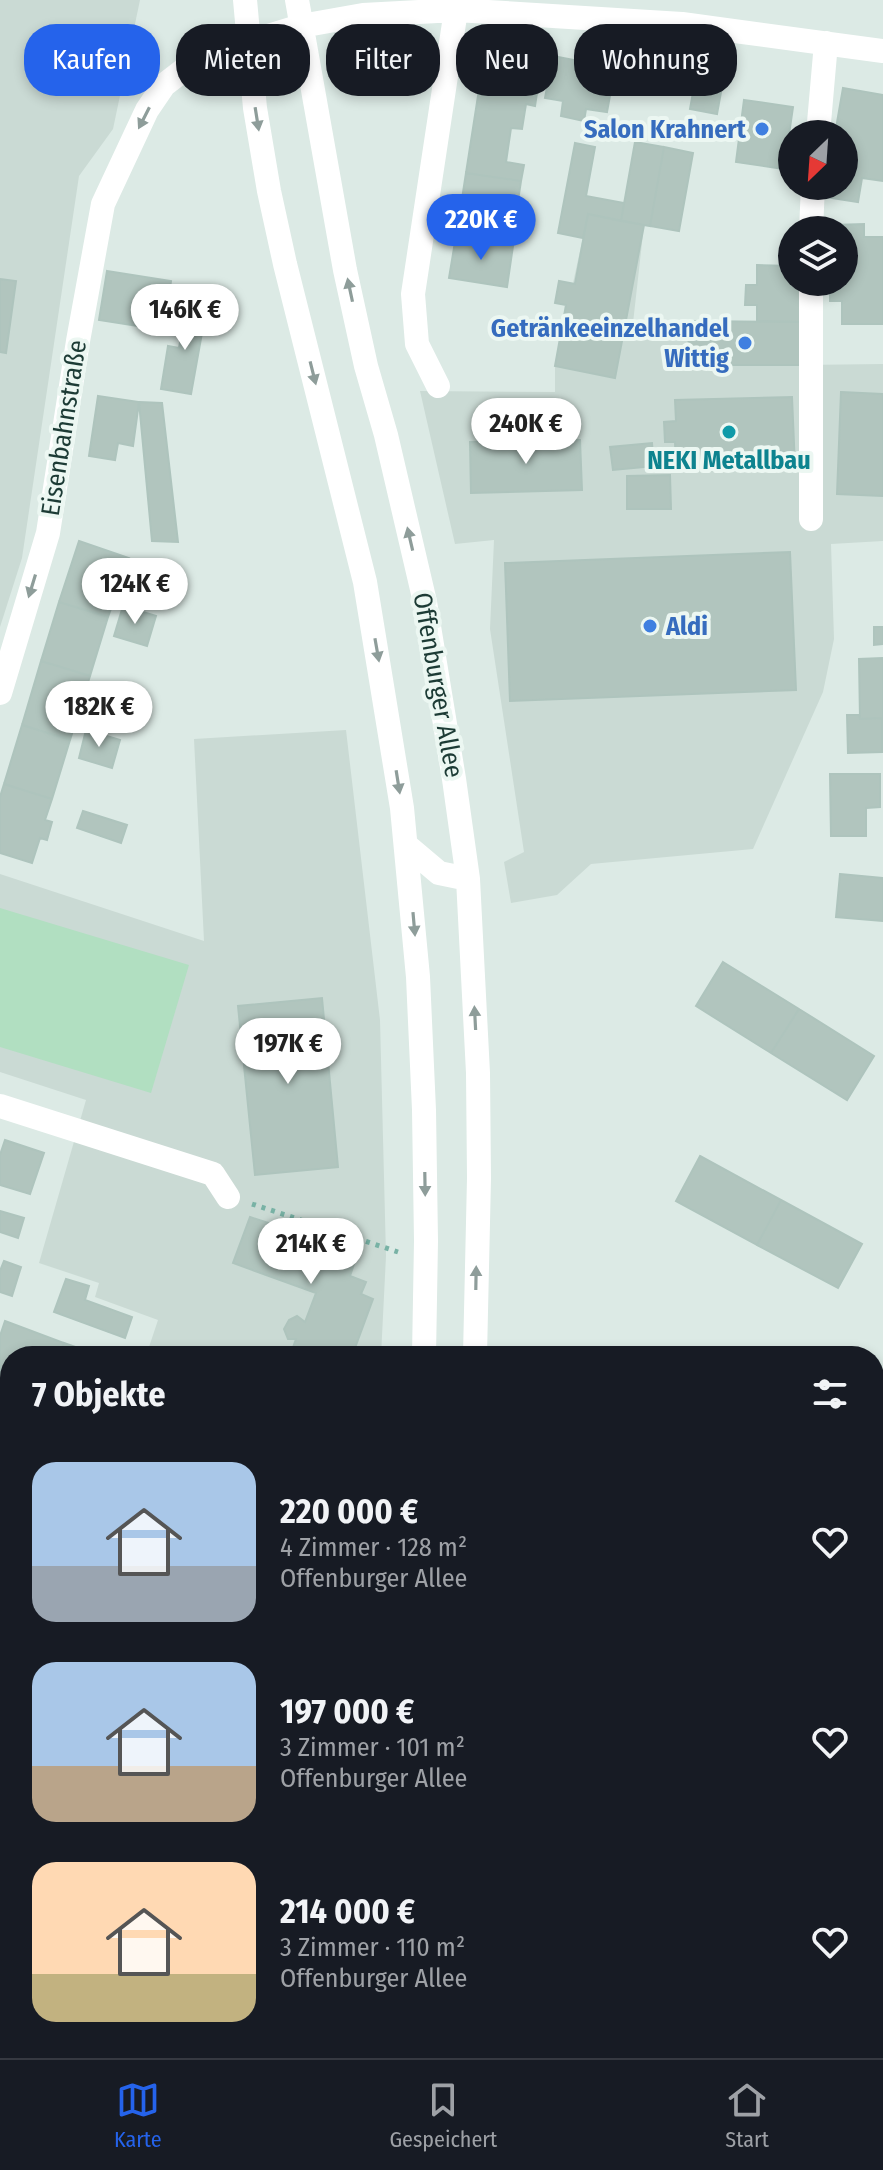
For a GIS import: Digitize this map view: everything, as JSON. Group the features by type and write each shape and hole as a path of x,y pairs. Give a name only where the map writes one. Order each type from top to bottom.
{"street":[{"name":"Offenburger Allee","path":"245,0 247,24"},
{"name":"Offenburger Allee","path":"297,0 301,24"},
{"name":"Eisenbahnstraße","path":"310,24 363,15 456,10 684,12 826,43 883,51"},
{"path":"438,386 417,344 413,294 456,10"},
{"path":"819,120 826,43"},
{"name":"Offenburger Allee","path":"310,74 355,317 425,602 468,879 478,1073 475,1346"},
{"name":"Eisenbahnstraße","path":"0,693 48,533 103,204 147,110 164,85 176,76"},
{"name":"Offenburger Allee","path":"254,96 285,264 365,582 407,846 418,977 424,1110 424,1346"},
{"path":"811,296 811,519"},
{"path":"407,846 439,873 468,879"},
{"path":"0,1106 213,1174 228,1197"}],"path":[{"path":"228,1197 400,1252"}],"shaded area":[{"path":"0,0 140,0 135,24 24,24 24,96 120,96 113,129 79,176 22,558 0,627"},
{"path":"588,214 644,225 633,323 802,322 802,365 883,364 883,541 831,544 834,639 823,692 753,849 591,864 557,895 511,903 504,862 524,852 490,629 494,540 455,544 420,391 555,392 555,366"},
{"path":"346,730 380,1020 386,1256 382,1346 149,1346 158,1320 95,1297 99,1283 39,1263 86,1100 0,1072 0,874 204,941 194,739"}],"green space":[{"path":"0,908 189,965 151,1093 0,1047"}],"building":[{"path":"558,57 574,60 574,96 610,96 607,112 586,109 584,121 561,116 563,101 545,98 558,96"},
{"path":"843,88 883,95 883,181 862,178 858,202 845,200 858,200 858,120 837,120"},
{"path":"478,96 537,96 535,106 526,104 522,129 511,128 506,162 524,165 521,181 466,173"},
{"path":"692,96 720,96 717,114 690,109"},
{"path":"744,100 793,107 791,120 778,120 778,168 736,162"},
{"path":"635,142 664,147 650,226 621,221"},
{"path":"575,143 595,147 586,196 624,203 621,221 588,214 583,238 558,233"},
{"path":"664,147 693,153 679,231 650,226"},
{"path":"466,173 521,181 515,220 460,212"},
{"path":"460,212 503,219 499,243 456,236"},
{"path":"588,214 644,225 615,378 555,366 566,305 555,303 559,281 575,284"},
{"path":"858,224 864,224 864,237 883,237 883,324 842,324 842,301 830,301 830,296 858,296"},
{"path":"456,236 513,246 507,287 449,278"},
{"path":"757,265 778,266 778,296 802,296 802,322 757,321 757,305 745,305 746,285 757,285"},
{"path":"107,271 171,281 164,330 99,320"},
{"path":"0,279 16,281 6,353 0,352"},
{"path":"187,302 207,305 191,394 161,389 168,346 179,348"},
{"name":"Getränkeeinzelhandel Wittig","path":"689,321 802,322 801,365 688,365"},
{"path":"841,392 883,394 883,496 837,494"},
{"path":"98,396 139,402 133,446 118,443 115,460 89,456"},
{"name":"NEKI Metallbau","path":"792,397 795,467 676,470 675,442 665,442 664,422 676,421 675,400"},
{"path":"139,402 162,403 178,542 152,541"},
{"path":"580,440 582,490 471,493 470,442"},
{"path":"652,443 654,466 613,470 610,447"},
{"path":"670,475 671,509 627,509 627,476"},
{"path":"79,541 129,558 108,617 59,602"},
{"name":"Aldi","path":"790,552 796,690 510,701 505,563"},
{"path":"59,602 108,617 90,676 41,661"},
{"path":"123,606 156,616 147,646 114,636"},
{"path":"874,627 883,627 883,644 874,645"},
{"path":"883,658 883,718 860,719 859,659"},
{"path":"41,661 90,676 70,740 22,725"},
{"path":"847,715 859,715 860,719 882,718 882,752 848,753"},
{"path":"22,725 70,740 52,799 4,784"},
{"path":"86,730 120,740 112,768 79,758"},
{"path":"830,774 880,774 880,807 866,808 866,836 831,836"},
{"path":"4,784 52,799 45,820 52,822 47,840 40,838 32,863 0,853 0,797"},
{"path":"83,811 127,825 121,843 77,828"},
{"path":"840,874 883,878 883,921 836,917"},
{"path":"723,962 799,1009 771,1053 696,1006"},
{"path":"322,998 338,1167 255,1175 238,1006"},
{"path":"799,1009 874,1056 847,1100 771,1053"},
{"path":"5,1140 44,1153 30,1194 0,1185 0,1155"},
{"path":"700,1156 781,1200 757,1245 676,1201"},
{"path":"781,1200 862,1244 838,1288 757,1245"},
{"path":"0,1211 24,1218 18,1238 0,1232"},
{"path":"250,1217 358,1252 350,1276 366,1282 361,1294 373,1299 356,1346 294,1346 296,1339 288,1339 284,1329 289,1320 297,1316 305,1322 316,1293 233,1263"},
{"path":"4,1261 21,1267 12,1296 0,1292 0,1271"},
{"path":"66,1279 89,1286 85,1300 132,1317 125,1338 54,1312"},
{"path":"5,1321 64,1343 63,1346 0,1346"}],"place":[{"name":"Salon Krahnert","path":"762,129"},
{"name":"Getränkeeinzelhandel Wittig","path":"745,343"},
{"name":"NEKI Metallbau","path":"729,432"},
{"name":"Aldi","path":"650,626"}]}
